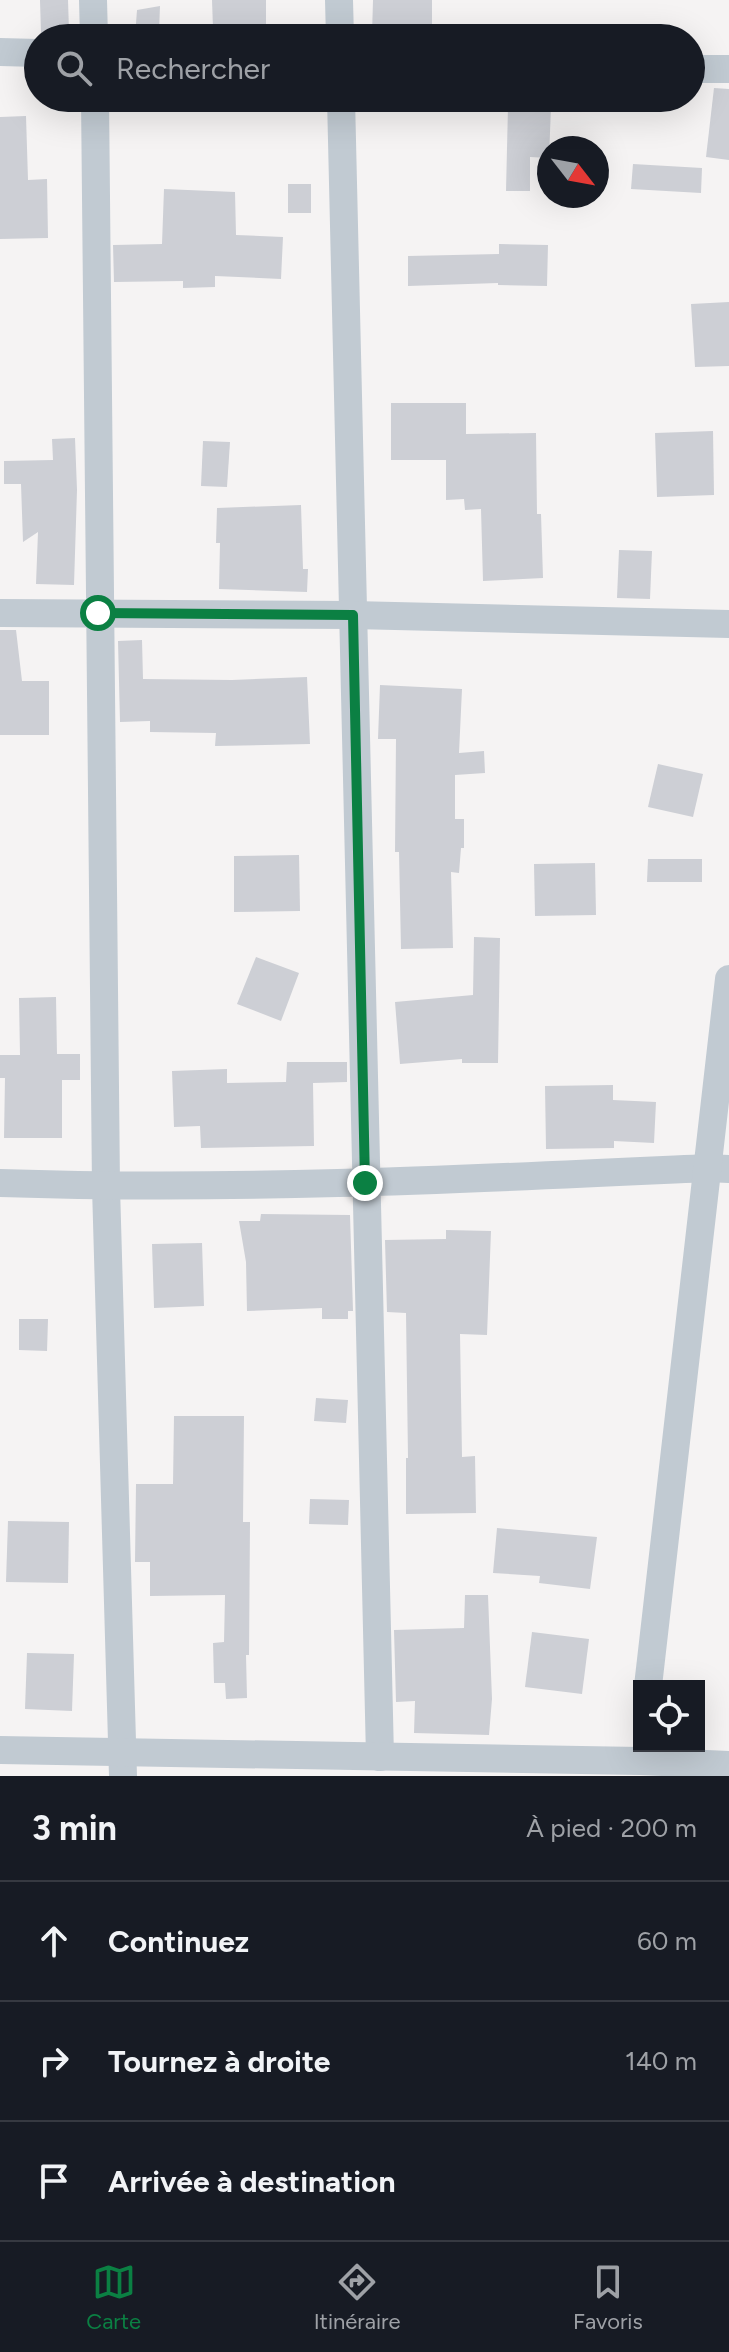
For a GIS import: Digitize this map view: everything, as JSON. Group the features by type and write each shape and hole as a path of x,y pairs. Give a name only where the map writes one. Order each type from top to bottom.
{"street":[{"path":"93,0 94,24"},
{"path":"339,0 340,24"},
{"path":"0,52 24,53"},
{"path":"705,69 729,69"},
{"path":"95,112 106,1187 122,1764"},
{"path":"341,112 380,1757"},
{"path":"0,613 353,615 729,624"},
{"path":"649,1680 718,1169 729,979"},
{"path":"0,1183 106,1187 365,1183 718,1169"},
{"path":"0,1750 122,1764 380,1757 729,1765"}],"building":[{"path":"40,0 68,0 69,24 41,24"},
{"path":"212,0 266,0 266,24 213,24"},
{"path":"373,0 432,0 432,24 372,24"},
{"path":"160,6 159,24 136,24 137,10"},
{"path":"714,88 729,89 729,160 706,157"},
{"path":"508,112 551,112 550,136 537,136 537,157 530,157 530,191 506,191"},
{"path":"26,116 28,180 47,179 48,238 0,239 0,117"},
{"path":"633,164 702,168 701,193 631,189"},
{"path":"288,184 311,184 311,213 288,213"},
{"path":"164,189 235,192 236,235 283,237 281,279 215,276 215,287 183,288 183,281 114,282 113,245 162,244"},
{"path":"499,244 548,245 547,286 498,283 408,286 408,256 499,254"},
{"path":"729,302 729,366 695,367 691,304"},
{"path":"391,403 466,403 466,434 536,433 537,514 541,514 543,578 483,581 481,509 465,510 464,499 446,500 446,460 391,460"},
{"path":"713,431 714,495 657,497 655,433"},
{"path":"75,438 74,585 36,584 38,532 23,542 21,484 4,484 4,461 53,460 52,439"},
{"path":"203,441 230,442 227,487 201,486"},
{"path":"301,505 303,569 308,569 307,592 219,589 217,508"},
{"path":"619,550 652,551 650,599 617,598"},
{"path":"0,630 16,630 22,681 49,681 49,735 0,735"},
{"path":"142,640 143,679 307,677 310,744 215,746 216,733 150,732 150,721 120,722 118,641"},
{"path":"380,685 462,689 459,753 484,751 485,773 455,775 455,819 464,819 464,848 461,848 459,873 451,872 453,948 401,949 399,852 395,852 396,739 378,739"},
{"path":"658,764 703,774 693,817 648,807"},
{"path":"299,855 300,911 234,912 234,856"},
{"path":"648,859 702,859 702,882 647,882"},
{"path":"595,863 596,915 535,916 534,864"},
{"path":"474,937 500,938 498,1063 462,1063 462,1059 400,1064 395,1002 473,995"},
{"path":"256,957 299,973 281,1021 237,1004"},
{"path":"56,997 57,1054 80,1054 80,1080 62,1080 62,1138 4,1138 5,1078 0,1078 0,1055 20,1055 19,998"},
{"path":"287,1062 347,1062 347,1082 313,1083 314,1146 201,1148 200,1126 174,1127 172,1071 227,1069 227,1083 286,1082"},
{"path":"613,1085 613,1100 656,1102 654,1143 614,1141 614,1148 546,1149 545,1086"},
{"path":"261,1214 350,1215 353,1311 348,1311 348,1319 322,1319 322,1308 247,1311 246,1262 239,1221 260,1221"},
{"path":"446,1230 491,1231 487,1335 460,1334 462,1457 475,1456 476,1513 406,1514 406,1313 387,1312 385,1240 446,1239"},
{"path":"202,1243 204,1306 154,1308 152,1244"},
{"path":"19,1319 48,1319 47,1351 19,1350"},
{"path":"316,1398 348,1400 346,1423 314,1421"},
{"path":"174,1416 244,1416 243,1522 250,1522 247,1698 226,1699 225,1683 214,1683 213,1643 224,1642 225,1595 150,1596 150,1562 135,1562 136,1484 173,1484"},
{"path":"310,1499 349,1500 348,1525 309,1524"},
{"path":"8,1521 69,1522 68,1583 6,1582"},
{"path":"497,1528 597,1537 590,1589 539,1583 540,1576 493,1573"},
{"path":"465,1595 488,1595 492,1699 489,1735 414,1733 415,1701 396,1702 394,1630 464,1628"},
{"path":"532,1632 589,1639 582,1694 525,1687"},
{"path":"27,1653 74,1654 72,1711 25,1709"}],"route":[{"path":"98,613 353,615 365,1183"}]}
